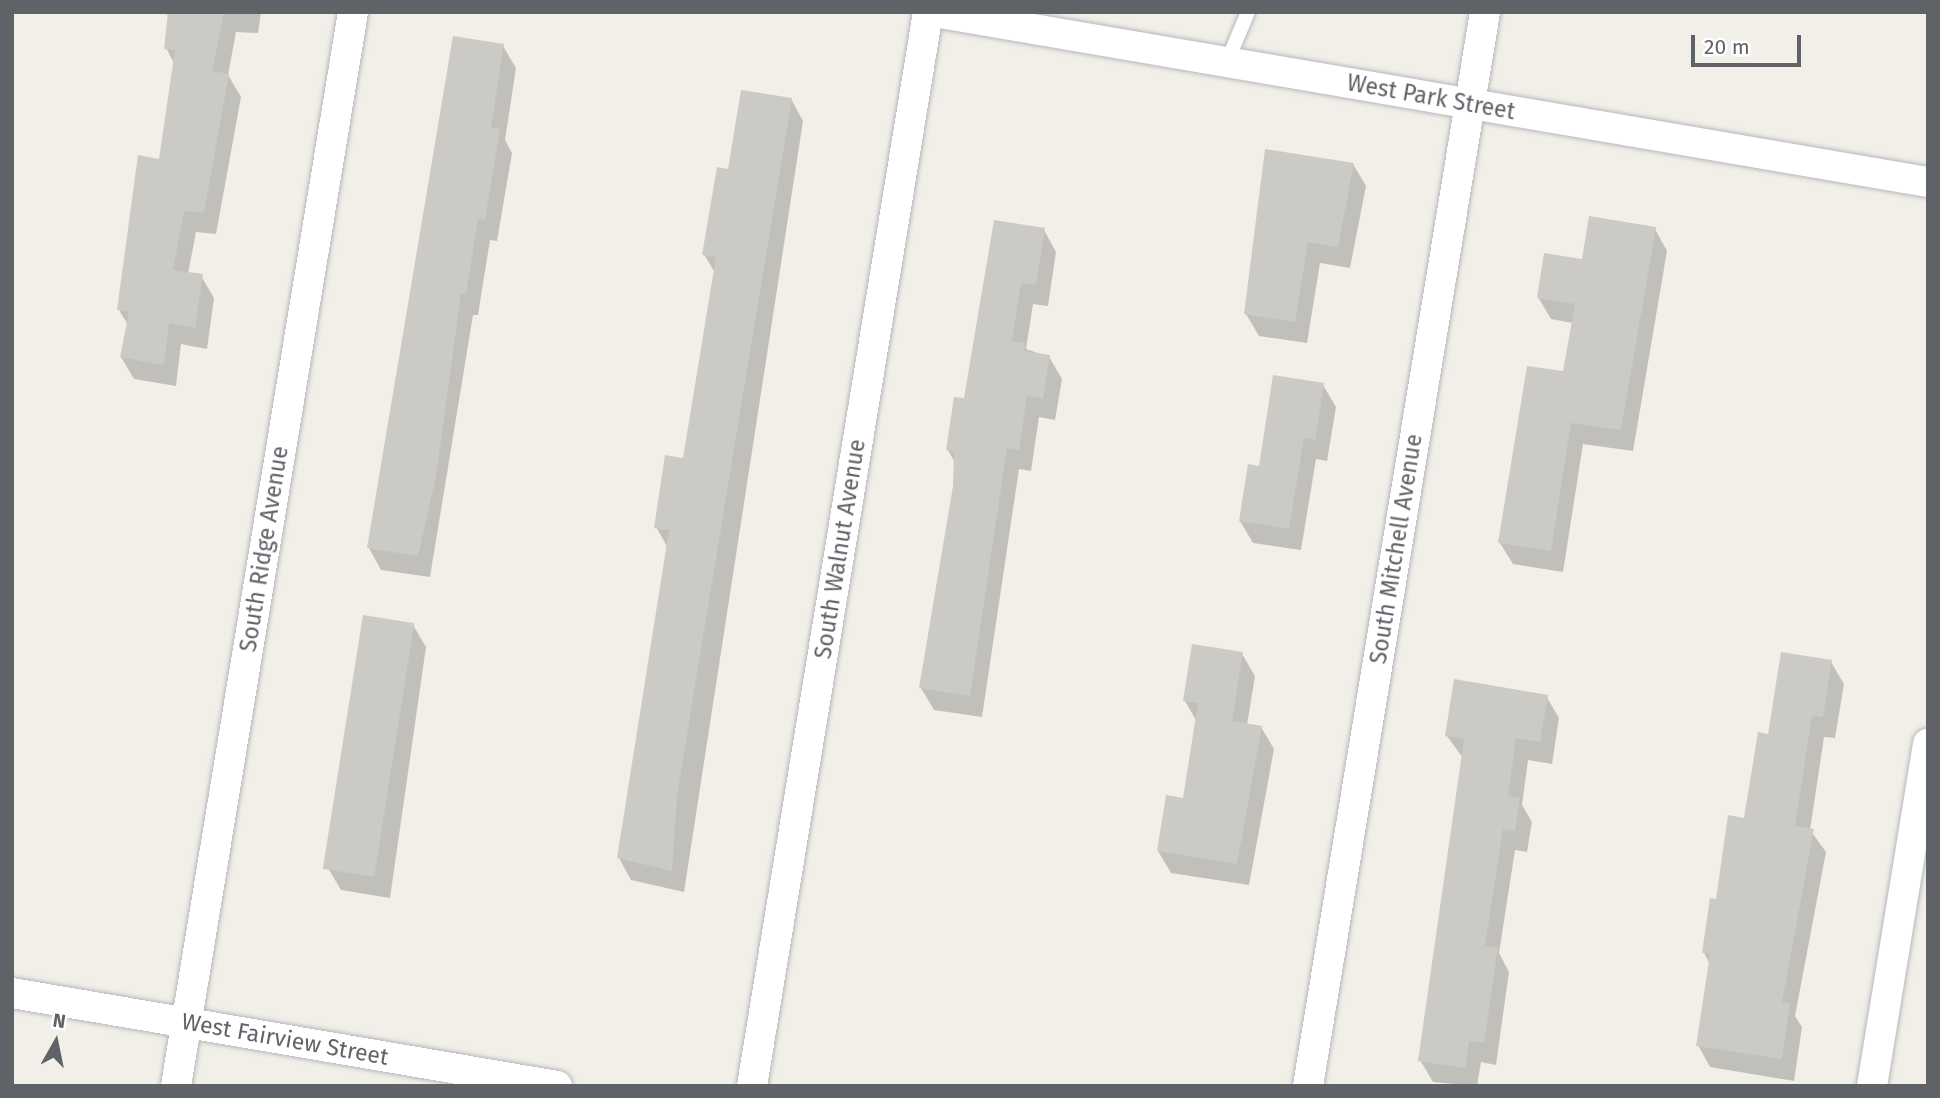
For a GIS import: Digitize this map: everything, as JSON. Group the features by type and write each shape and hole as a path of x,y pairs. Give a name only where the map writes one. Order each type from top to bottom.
{"street":[{"name":"South Ridge Avenue","path":"176,1086 353,12"},
{"name":"South Walnut Avenue","path":"752,1086 928,12"},
{"name":"West Park Street","path":"934,12 1928,182"},
{"name":"South Mitchell Avenue","path":"1308,1086 1485,12"},
{"path":"1872,1086 1928,744"},
{"name":"West Fairview Street","path":"12,993 557,1086"}],"lane":[{"path":"1227,62 1248,12"}],"building":[{"path":"168,12 224,12 212,71 229,74 204,213 184,211 173,270 203,274 195,328 169,323 164,365 120,357 129,312 117,310 138,155 159,159 175,50 164,49"},
{"path":"453,36 504,44 491,128 500,129 485,220 478,219 466,294 461,294 436,476 418,556 367,548"},
{"path":"741,90 792,98 677,795 672,871 617,858 669,530 654,528 665,455 683,458 716,257 702,255 717,167 728,169"},
{"path":"1265,149 1354,163 1338,247 1308,242 1295,322 1244,314"},
{"path":"1589,216 1656,227 1621,430 1571,423 1551,551 1498,543 1527,366 1563,371 1575,304 1537,298 1544,253 1582,259"},
{"path":"994,220 1045,228 1036,285 1021,283 1012,341 1025,343 1024,351 1050,355 1043,399 1027,396 1019,450 1007,448 970,696 919,688 953,486 954,452 946,450 954,397 964,398"},
{"path":"1273,375 1324,383 1315,440 1304,438 1289,529 1239,521 1248,464 1259,466"},
{"path":"363,615 414,623 374,877 323,869"},
{"path":"1192,644 1243,652 1232,721 1262,726 1237,864 1157,851 1166,795 1183,798 1198,703 1183,701"},
{"path":"1781,652 1832,660 1823,717 1812,716 1795,826 1814,829 1782,1002 1790,1004 1782,1059 1696,1046 1710,954 1702,953 1710,898 1716,899 1728,815 1744,818 1758,732 1768,734"},
{"path":"1454,679 1548,695 1540,742 1516,738 1508,796 1520,798 1515,831 1503,829 1485,946 1498,948 1484,1043 1469,1041 1465,1068 1418,1061 1464,739 1445,736"}]}
